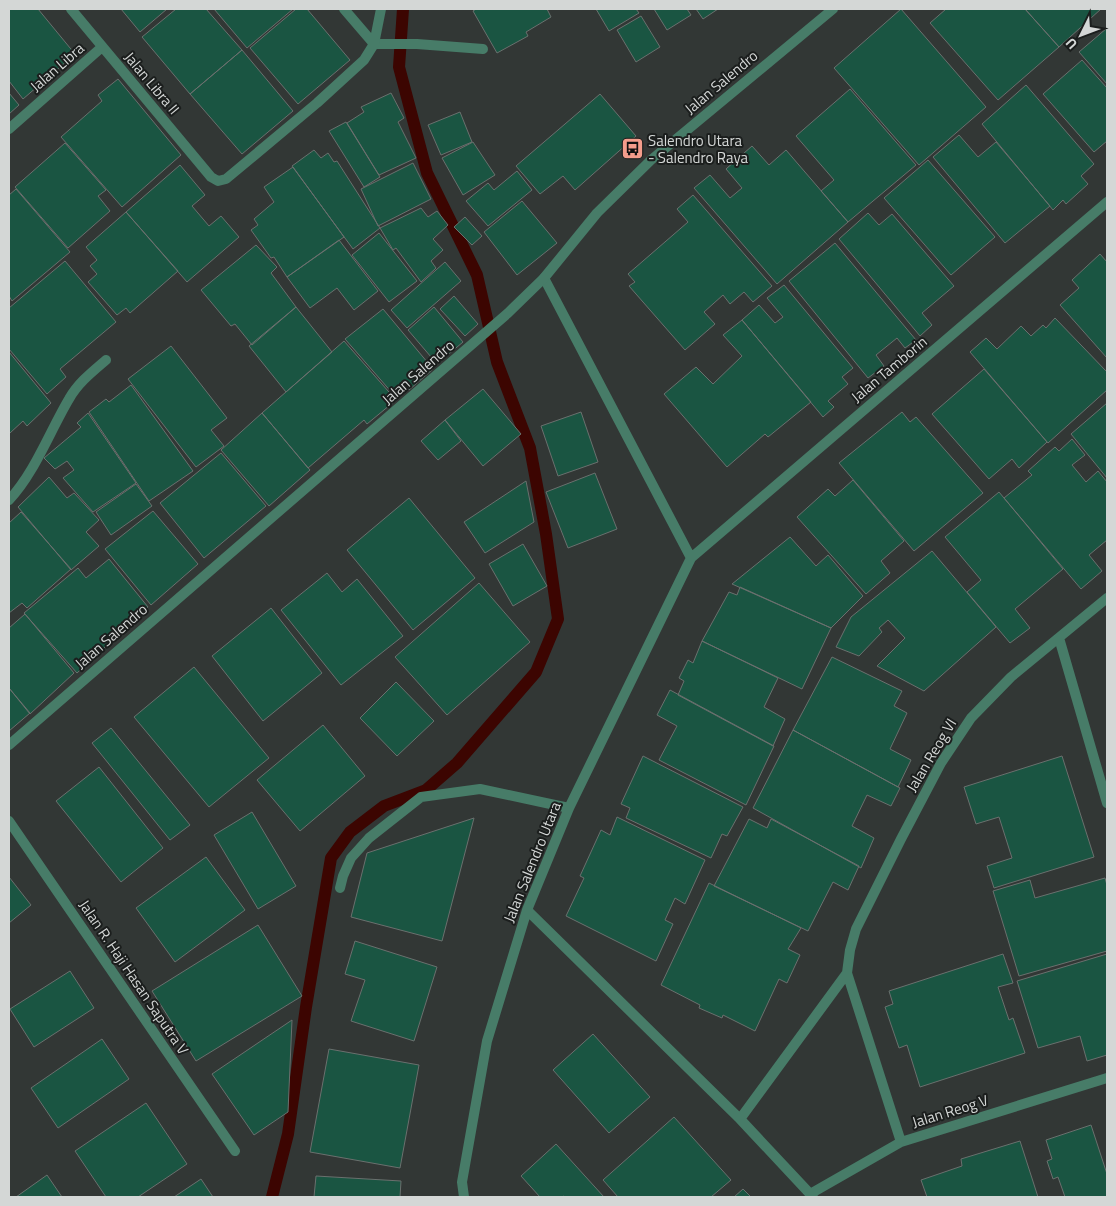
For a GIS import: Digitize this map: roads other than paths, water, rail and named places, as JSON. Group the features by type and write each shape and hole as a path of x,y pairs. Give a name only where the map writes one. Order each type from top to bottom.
{"street":[{"name":"Jalan Libra II","path":"70,9 211,177 218,182 226,179 317,103 364,60 374,44"},
{"path":"344,9 374,44 417,44 483,49"},
{"path":"374,44 381,9"},
{"name":"Jalan Salendro","path":"9,744 508,313 544,278 597,213 651,160 833,9"},
{"name":"Jalan Libra","path":"9,130 102,47"},
{"name":"Jalan Tamborin","path":"690,558 1107,202"},
{"path":"544,278 690,558"},
{"path":"9,500 33,465 70,398 81,382 106,360"},
{"name":"Jalan Salendro Utara","path":"464,1197 462,1182 487,1041 527,910 569,808 690,558"},
{"name":"Jalan Reog VI","path":"901,1142 847,973 850,950 856,930 941,763 971,718 1011,677 1107,598"},
{"path":"1059,638 1107,803"},
{"path":"340,888 351,858 369,838 422,797 480,789 569,808"},
{"name":"Jalan R. Haji Hasan Saputra V","path":"9,821 235,1151"},
{"path":"527,910 740,1119 811,1196"},
{"name":"Jalan Reog VI","path":"740,1119 847,973"},
{"name":"Jalan Reog V","path":"811,1196 901,1142 1107,1078"}],"waterway":[{"path":"272,1197 288,1134 306,1007 331,858 350,832 384,806 426,790 457,763 536,672 558,619 546,534 530,448 497,362 477,275 427,173 399,67 403,9"}],"place":[{"name":"Salendro Utara - Salendro Raya","path":"632,149"}]}
